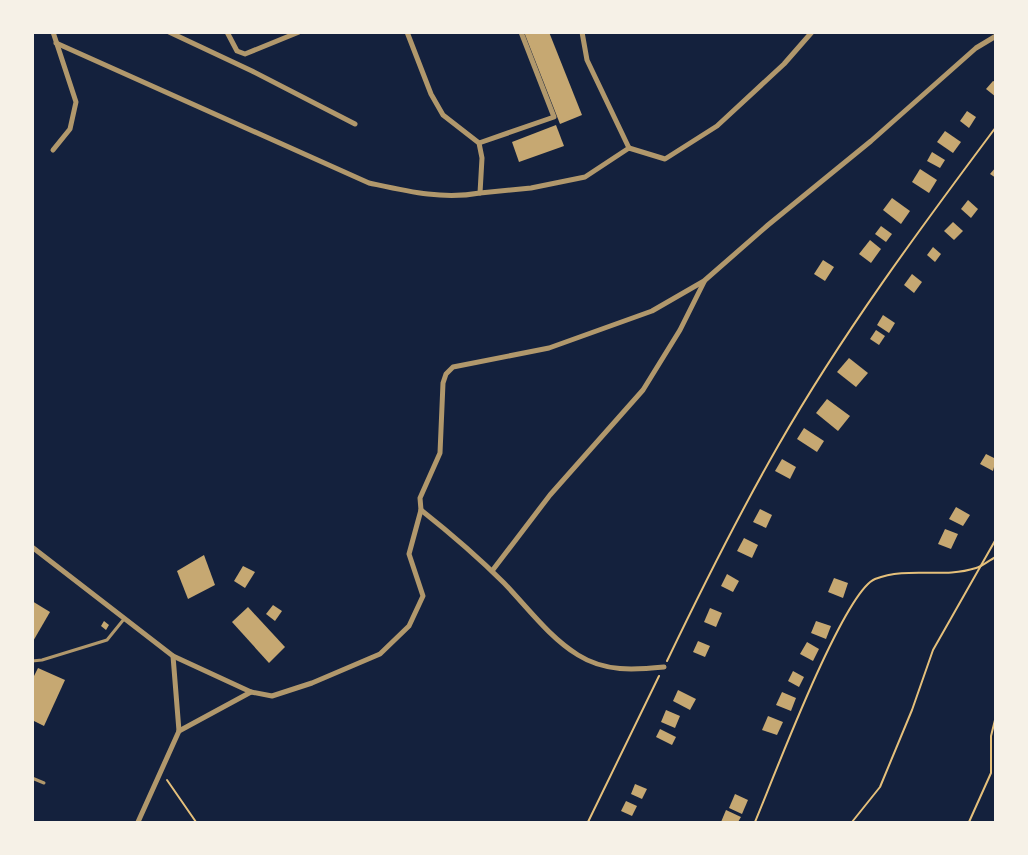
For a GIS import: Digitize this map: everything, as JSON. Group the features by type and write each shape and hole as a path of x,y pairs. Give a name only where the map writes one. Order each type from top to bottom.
{"street":[{"path":"52,150 70,129 76,102 53,32"},
{"path":"169,32 252,71 355,124"},
{"path":"227,32 237,51 245,54 299,32"},
{"path":"407,32 430,94 442,115 478,143 482,158 480,193"},
{"path":"478,143 554,117 521,32"},
{"path":"582,32 588,60 629,148 665,159 716,126 784,64 812,32"},
{"path":"32,547 173,656 250,692 272,696 312,683 380,654 409,626 423,596 409,554 421,510 420,498 440,453 443,383 446,374 453,368 549,348 652,311 704,281 871,141 976,48 996,36"},
{"path":"56,43 369,183 417,194 462,196 531,188 585,177 629,148"},
{"path":"492,571 550,495 643,390 680,330 704,281"},
{"path":"421,510 492,571 549,632 579,656 610,668 632,670 664,667"},
{"path":"138,822 179,731 173,656"},
{"path":"179,731 250,692"}],"lane":[{"path":"32,661 107,640 125,619"},
{"path":"32,778 44,782"}],"path":[{"path":"588,822 723,547 779,445 845,338 996,127"},
{"path":"852,822 880,787 912,710 933,650 996,539"},
{"path":"755,822 805,699 849,607 872,580 903,571 949,574 978,568 996,557"},
{"path":"969,822 991,773 991,736 996,716"},
{"path":"161,772 196,822"}],"building":[{"path":"524,32 549,32 582,115 560,124"},
{"path":"993,81 996,82 996,97 986,89"},
{"path":"967,111 976,117 969,128 960,121"},
{"path":"556,125 564,146 519,162 512,142"},
{"path":"945,131 961,142 953,153 937,142"},
{"path":"932,152 945,160 940,168 927,161"},
{"path":"996,167 996,178 990,174"},
{"path":"920,169 937,180 929,193 912,182"},
{"path":"892,198 910,211 901,224 883,210"},
{"path":"968,200 978,209 971,218 961,209"},
{"path":"953,222 963,231 954,240 944,231"},
{"path":"881,226 892,234 886,242 875,234"},
{"path":"870,240 881,249 871,263 859,254"},
{"path":"933,247 941,254 935,262 927,255"},
{"path":"823,260 834,267 825,281 814,274"},
{"path":"912,274 922,282 914,293 904,285"},
{"path":"883,315 895,323 889,333 877,325"},
{"path":"876,330 885,336 879,345 870,339"},
{"path":"849,358 868,373 856,387 837,372"},
{"path":"827,399 850,416 838,431 816,413"},
{"path":"804,428 824,441 817,452 797,439"},
{"path":"986,454 996,459 993,471 980,464"},
{"path":"782,459 796,467 790,479 775,471"},
{"path":"956,507 970,515 963,526 949,519"},
{"path":"760,509 772,515 766,528 753,522"},
{"path":"945,529 958,534 951,549 938,544"},
{"path":"744,538 758,545 752,558 737,551"},
{"path":"204,555 215,585 188,599 177,571"},
{"path":"243,566 255,572 245,588 234,581"},
{"path":"727,574 739,581 733,592 721,586"},
{"path":"834,578 848,583 843,598 828,592"},
{"path":"32,601 50,612 32,643"},
{"path":"273,605 282,611 275,621 266,614"},
{"path":"248,607 285,647 269,663 232,622"},
{"path":"710,608 722,613 716,627 704,622"},
{"path":"104,621 109,625 106,630 101,626"},
{"path":"816,621 831,626 826,639 811,633"},
{"path":"698,641 710,646 705,657 693,652"},
{"path":"807,642 819,649 813,661 800,654"},
{"path":"38,668 65,680 44,726 32,720 32,680"},
{"path":"793,671 804,677 799,687 788,681"},
{"path":"678,690 696,699 690,710 673,701"},
{"path":"782,692 796,698 791,711 776,705"},
{"path":"666,710 680,716 675,728 661,722"},
{"path":"768,716 783,722 777,735 762,730"},
{"path":"660,729 676,737 672,745 656,737"},
{"path":"635,784 647,789 642,799 631,794"},
{"path":"735,794 748,800 742,814 729,808"},
{"path":"626,801 637,806 632,816 621,811"},
{"path":"726,810 741,817 738,822 721,822"}]}
